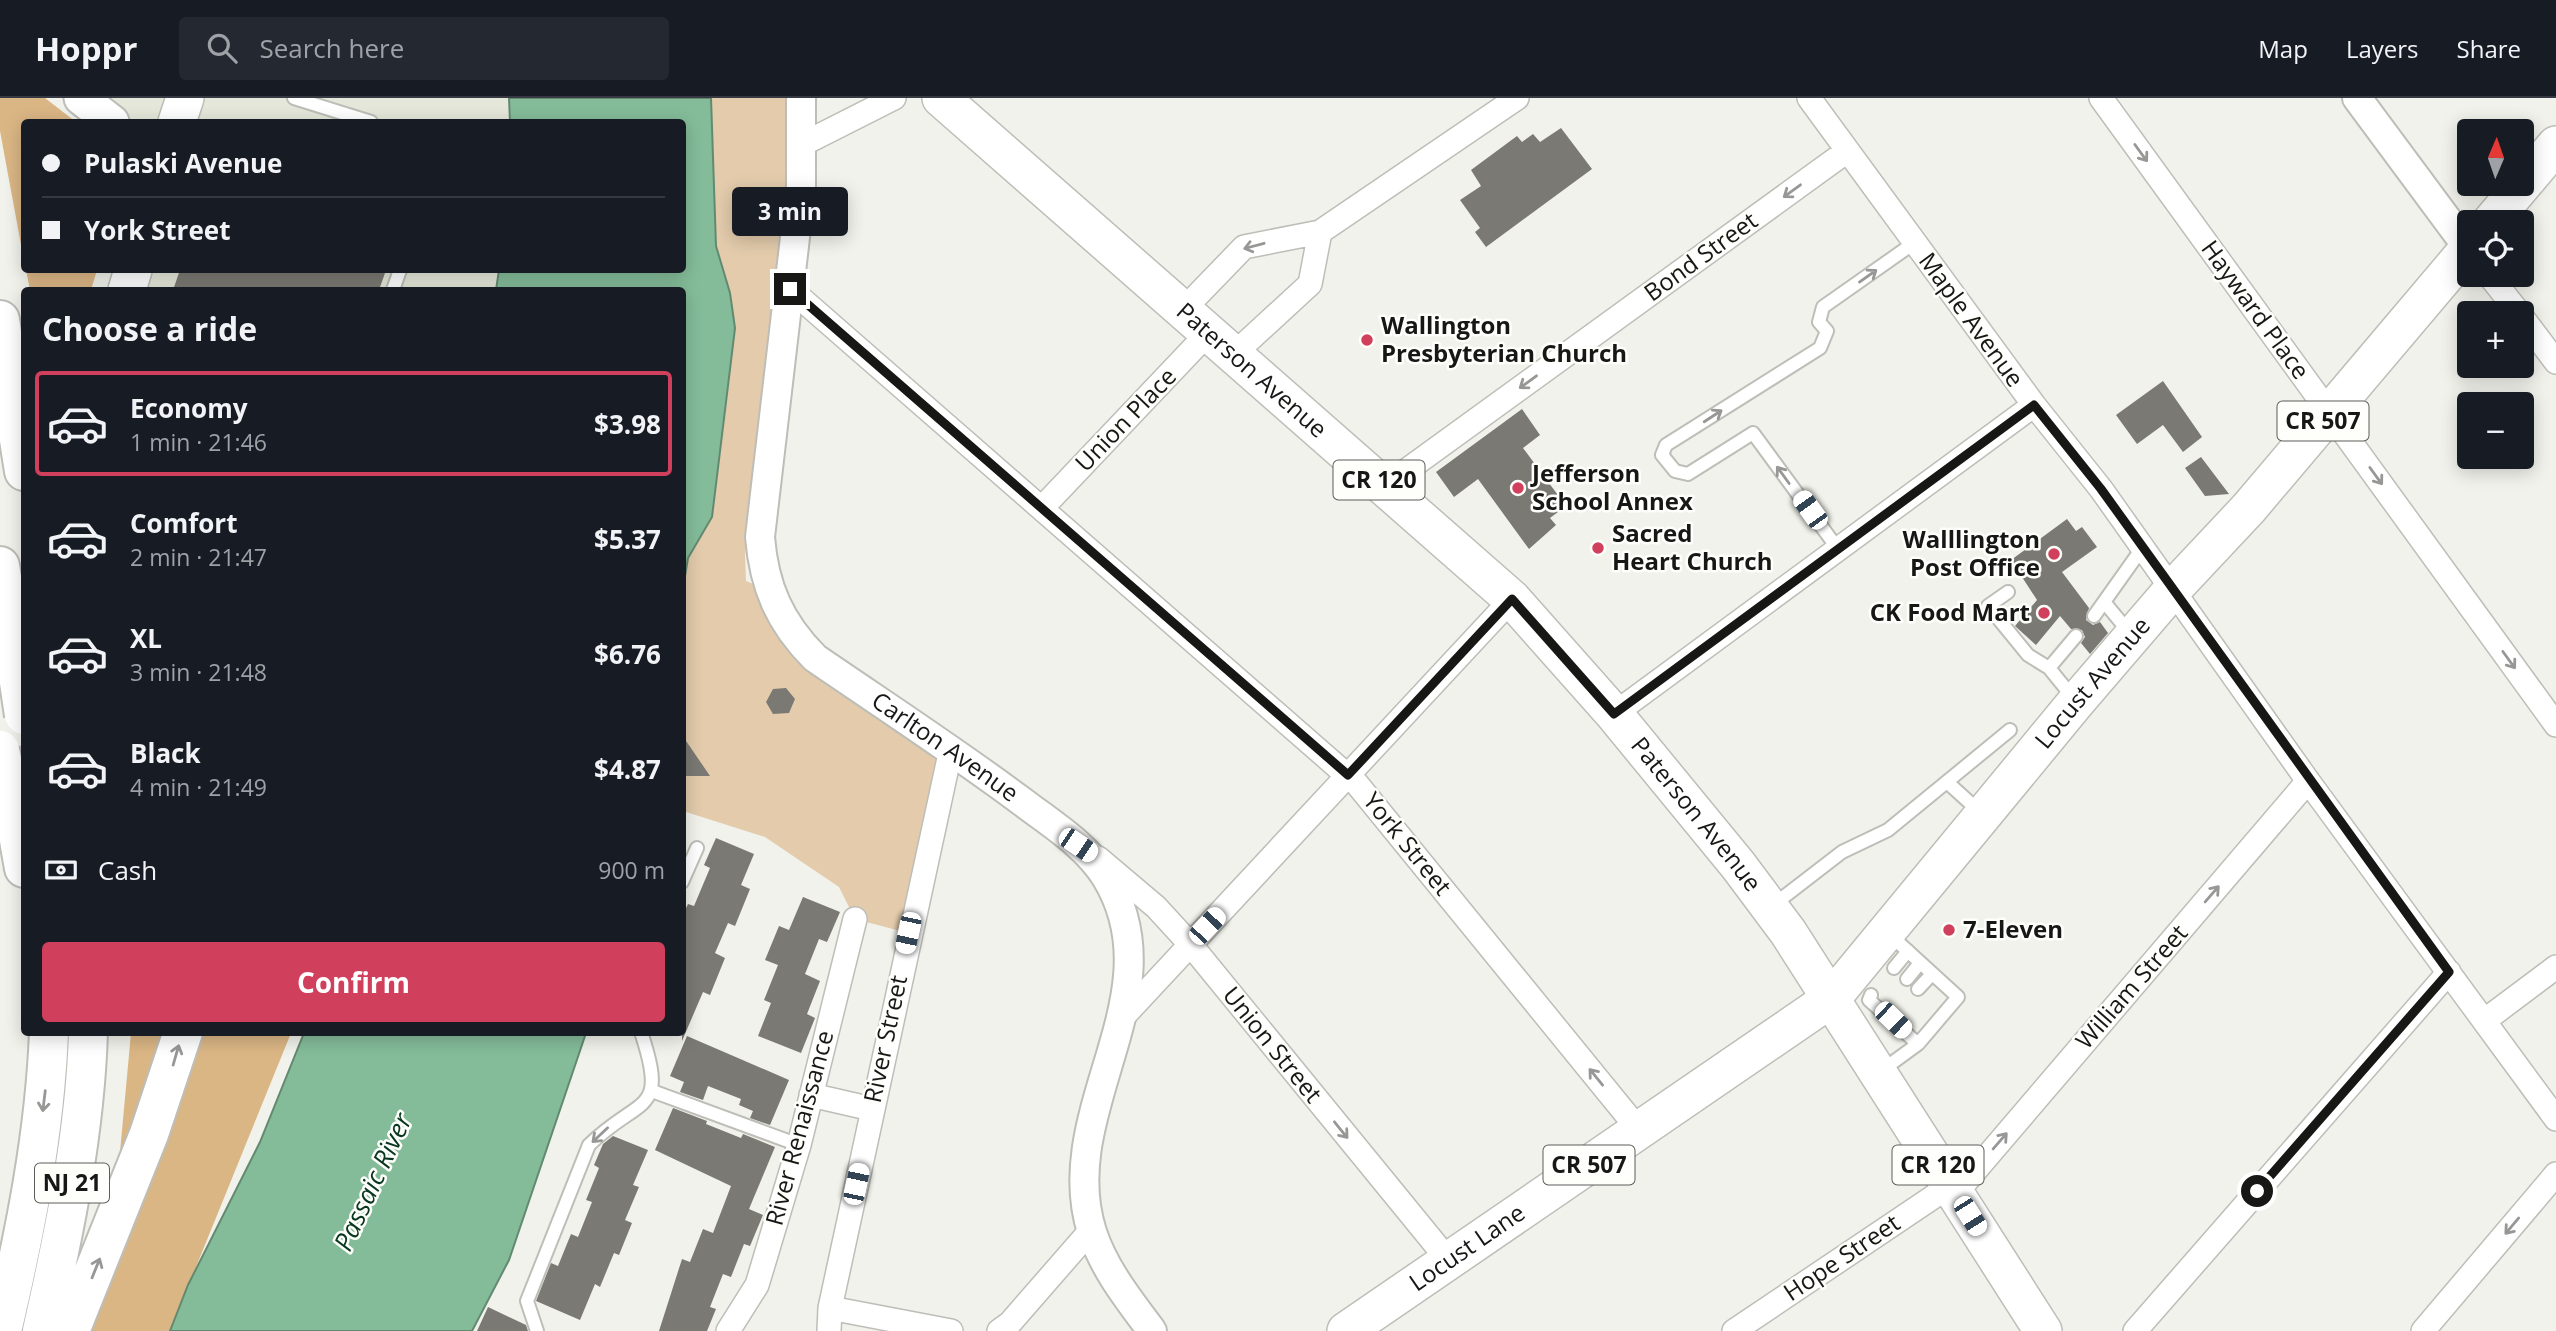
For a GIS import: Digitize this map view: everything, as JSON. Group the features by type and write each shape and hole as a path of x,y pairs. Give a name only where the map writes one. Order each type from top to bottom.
{"highway":[{"path":"0,320 21,452"},
{"path":"0,566 21,695"},
{"path":"0,750 8,808 21,857"},
{"name":"NJ 21","path":"2,1331 32,1188 48,1036"},
{"name":"NJ 21","path":"42,1331 70,1195 84,1090 88,1036"},
{"path":"70,1331 149,1134 182,1036"}],"main road":[{"path":"81,98 108,119"},
{"path":"178,119 185,98"},
{"name":"Paterson Avenue","path":"941,98 1210,331 1512,599 1614,714 1738,865 1832,998 2043,1331"},
{"path":"2501,210 2556,145"},
{"name":"Locust Avenue","path":"1832,998 1897,941 1982,815 2173,589 2249,508 2457,262"},
{"name":"Locust Lane","path":"1346,1331 1832,998"}],"street":[{"name":"Carlton Avenue","path":"801,98 803,144 790,289 760,537 768,590 779,615 796,639 815,658 951,749 1078,845 1105,875 1118,899 1127,927 1129,984 1090,1131 1085,1161 1085,1192 1091,1230 1112,1277 1152,1331"},
{"path":"803,144 894,98"},
{"path":"1210,331 1244,247 1320,232 1517,98"},
{"name":"Maple Avenue","path":"1809,98 2034,405 2143,547 2308,781 2556,1119"},
{"name":"Hayward Place","path":"2101,98 2556,725"},
{"path":"2357,98 2457,232"},
{"name":"Bond Street","path":"1385,486 1847,151"},
{"path":"1210,331 1310,284 1320,232"},
{"path":"2498,287 2509,301"},
{"name":"York Street","path":"790,289 1348,775 1639,1130"},
{"name":"Union Place","path":"1042,508 1210,331"},
{"path":"2534,333 2556,362"},
{"path":"1614,714 2034,405"},
{"path":"1121,1019 1512,599"},
{"path":"8,808 21,710"},
{"name":"River Street","path":"829,1320 951,749"},
{"name":"William Street","path":"1953,1189 2308,781"},
{"name":"Union Street","path":"1078,845 1156,907 1190,944 1449,1261"},
{"name":"River Renaissance","path":"728,1331 757,1285 799,1145 855,919"},
{"path":"2484,1021 2556,967"},
{"path":"2135,1331 2449,972"},
{"path":"811,1095 872,1109"},
{"path":"2423,1331 2556,1174"},
{"name":"Hope Street","path":"1734,1331 1953,1189"},
{"path":"999,1331 1010,1323 1091,1230"},
{"path":"829,1320 950,1331"}],"lane":[{"path":"294,98 361,119"},
{"path":"1838,549 1753,433 1688,474 1675,471 1662,454 1666,445 1820,348 1827,331 1819,322 1822,307 1914,243"},
{"path":"2094,616 2143,547"},
{"path":"2008,592 1988,606 2028,655 2049,668 2076,702"},
{"path":"2105,603 2133,636"},
{"path":"2049,668 2076,636"},
{"path":"1769,909 1842,852 1888,830 2010,730"},
{"path":"1947,782 1982,815"},
{"path":"686,872 697,848"},
{"path":"1879,1072 1918,1044 1958,997 1897,941"},
{"path":"1894,968 1897,941"},
{"path":"1908,979 1920,963"},
{"path":"1918,989 1932,974"},
{"path":"1871,995 1869,1000 1895,1018 1918,1044"},
{"path":"537,1331 527,1301 589,1145 606,1129 643,1104 652,1091 651,1062 642,1036"},
{"path":"652,1091 799,1145"}],"shaded area":[{"path":"0,98 45,98 72,119 21,119 21,245 0,131"},
{"path":"81,98 185,98 178,119 108,119"},
{"path":"201,98 509,98 510,119 195,119"},
{"path":"711,98 795,98 792,173 745,555 746,581 768,590 779,615 951,749 908,933 855,919 839,887 765,837 686,812 686,570 688,558 712,517 730,293 716,246"},
{"path":"27,273 96,273 92,287 29,287"},
{"path":"152,273 499,273 496,287 148,287"},
{"path":"131,1036 290,1036 170,1331 87,1331 114,1217"}],"water":[{"path":"509,98 711,98 716,246 730,293 735,328 712,517 688,558 686,570 686,287 496,287 499,273 686,273 686,119 510,119"},
{"name":"Passaic River","path":"303,1036 585,1036 509,1260 472,1331 170,1331 188,1285 260,1142"}],"building":[{"path":"1561,128 1592,169 1486,247 1475,232 1480,228 1460,200 1481,186 1471,170 1517,136 1522,142 1533,134 1540,142"},
{"path":"179,273 385,273 380,287 174,287"},
{"path":"2163,381 2202,437 2183,452 2163,425 2137,444 2116,415"},
{"name":"Jefferson School Annex","path":"1522,409 1540,435 1523,448 1566,506 1550,518 1556,525 1529,549 1478,479 1454,497 1436,472"},
{"path":"2201,457 2229,494 2205,496 2185,468"},
{"path":"2067,519 2076,531 2082,527 2097,547 2062,572 2089,608 2086,620 2093,625 2100,622 2108,633 2090,654 2081,643 2085,637 2082,630 2071,629 2060,616 2036,645 2015,626 2037,600 2011,560"},
{"path":"786,688 795,699 789,713 773,714 766,702 773,689"},
{"path":"686,741 710,776 686,776"},
{"path":"716,838 754,854 741,885 750,889 735,926 728,923 715,953 725,958 710,995 703,992 686,1032 686,908 688,904 694,906 710,868 704,865"},
{"path":"803,897 840,912 827,942 819,939 805,974 820,981 807,1014 815,1018 801,1053 758,1036 771,1003 764,1000 778,965 765,960 779,926 789,930"},
{"path":"687,1036 789,1080 770,1125 750,1118 753,1111 739,1105 741,1099 708,1086 703,1100 680,1092 684,1082 670,1076"},
{"path":"673,1108 741,1138 743,1134 775,1147 749,1209 763,1215 750,1246 744,1244 731,1277 723,1274 710,1307 716,1309 707,1331 659,1331 682,1259 690,1262 703,1229 713,1233 731,1186 655,1150"},
{"path":"613,1136 648,1150 633,1185 639,1187 625,1220 632,1223 619,1255 614,1253 600,1287 595,1284 580,1320 536,1301 551,1263 558,1266 571,1234 578,1237 592,1202 586,1200 599,1168 594,1165 603,1144"},
{"path":"488,1307 526,1325 528,1331 477,1331"}],"place":[{"name":"Wallington Presbyterian Church","path":"1367,340"},
{"name":"Jefferson School Annex","path":"1518,488"},
{"name":"Sacred Heart Church","path":"1598,548"},
{"name":"Walllington Post Office","path":"2054,554"},
{"name":"CK Food Mart","path":"2044,613"},
{"name":"7-Eleven","path":"1949,930"}],"route":[{"path":"790,289 1348,775 1512,599 1567,657 1614,714 2034,405 2101,489 2308,781 2449,972 2257,1191"}]}
